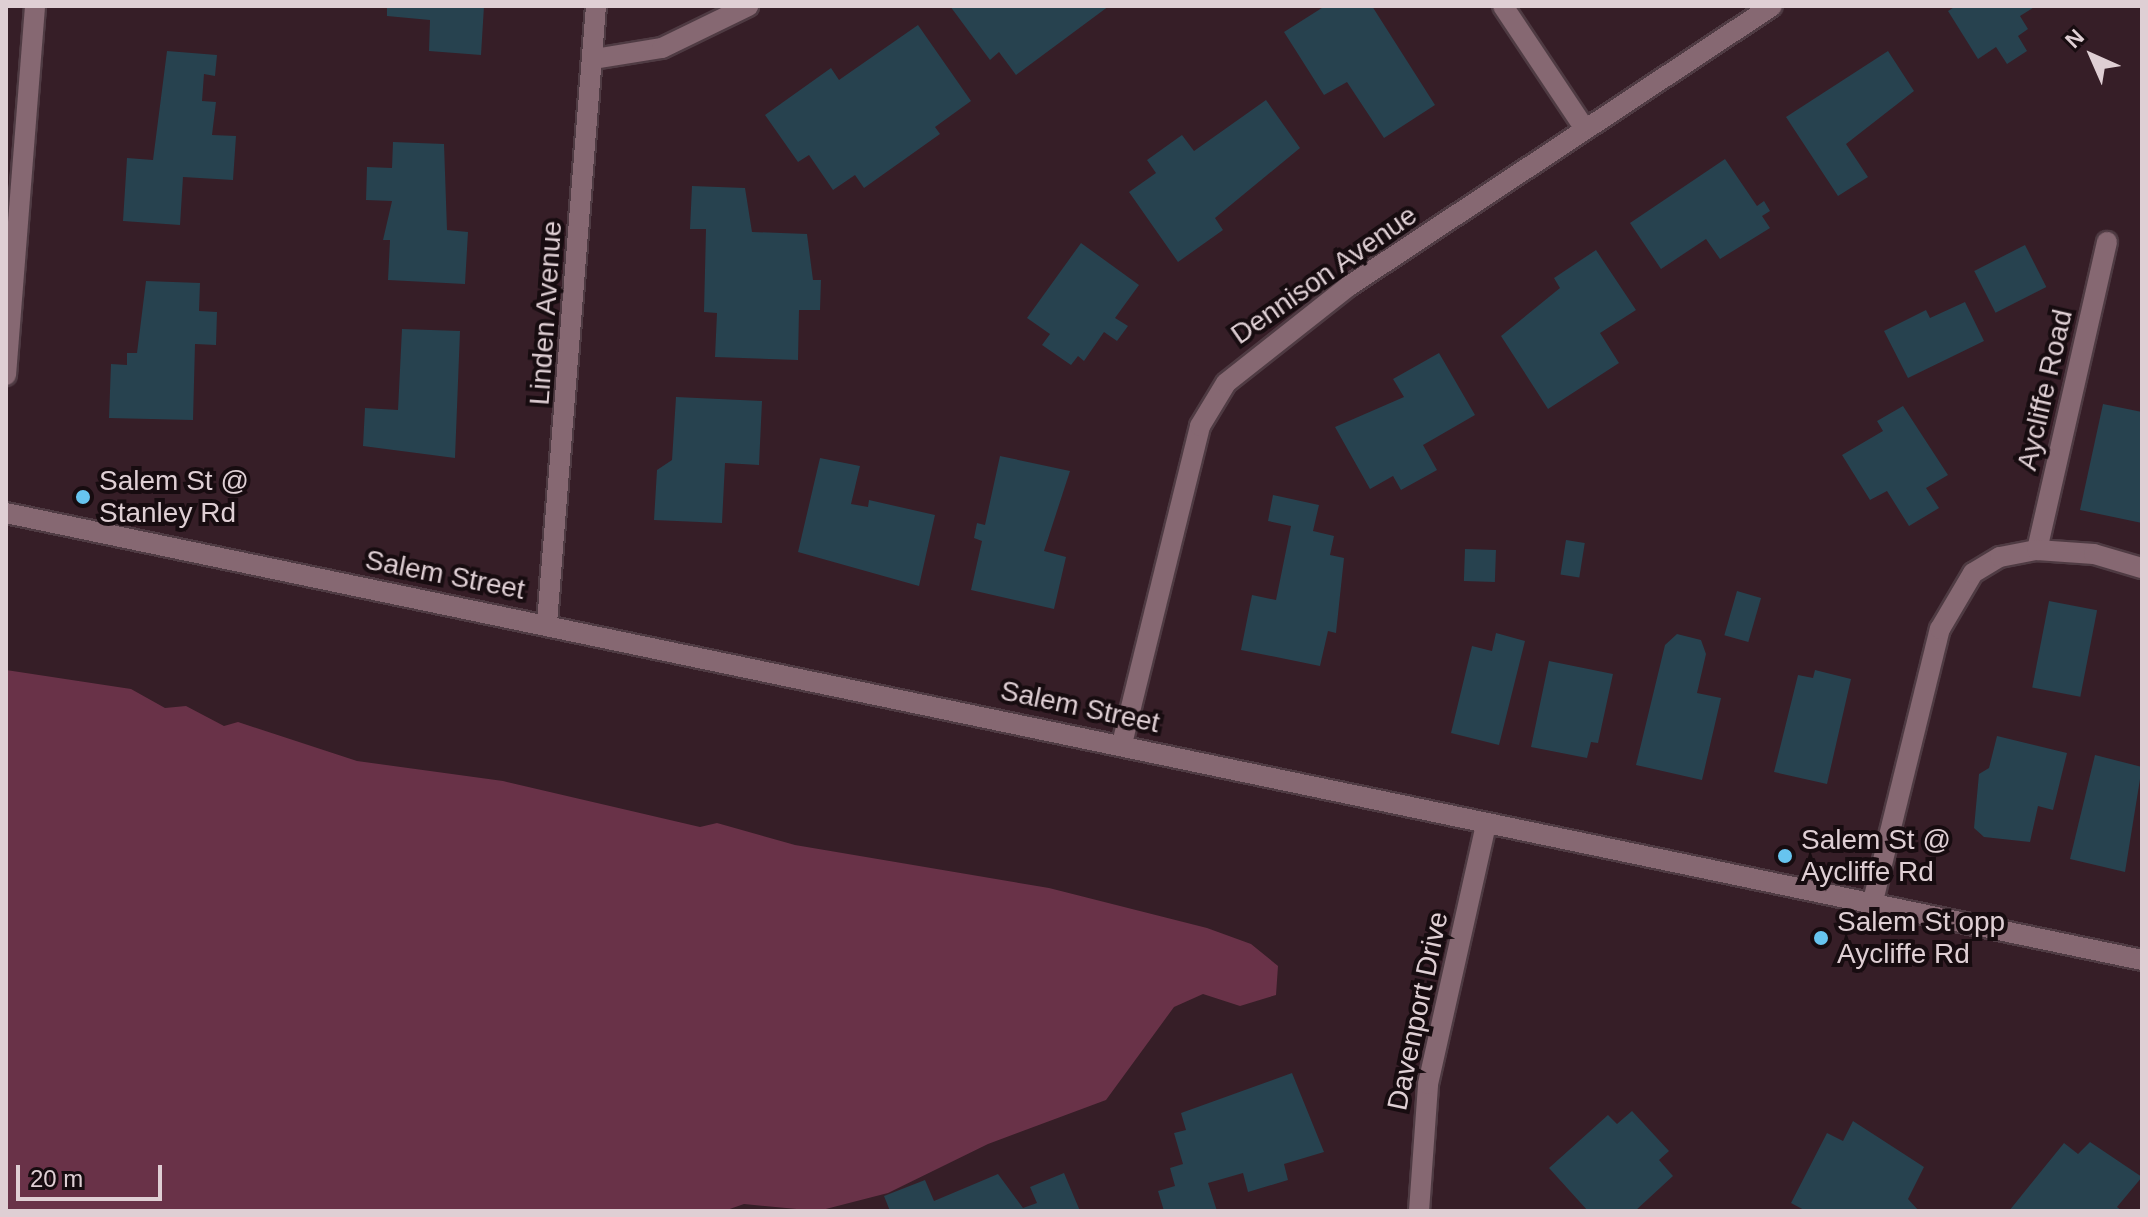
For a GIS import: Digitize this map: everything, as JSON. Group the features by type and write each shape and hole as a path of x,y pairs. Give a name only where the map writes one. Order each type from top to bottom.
{"street":[{"path":"6,375 35,6"},
{"name":"Linden Avenue","path":"547,623 596,6"},
{"path":"594,59 662,48 748,6"},
{"path":"1503,6 1585,129"},
{"name":"Dennison Avenue","path":"1122,744 1200,426 1226,383 1303,318 1772,6"},
{"name":"Aycliffe Road","path":"2037,550 2107,242"},
{"name":"Salem Street","path":"6,513 547,623 1486,824 1873,901 2142,960"},
{"path":"1873,901 1953,596 1973,573 2000,557 2037,550 2094,554 2142,568"},
{"name":"Davenport Drive","path":"1419,1211 1428,1084 1486,824"}],"shaded area":[{"path":"6,670 131,689 165,708 186,706 224,726 238,722 357,761 503,781 700,827 717,823 795,845 1049,888 1207,928 1251,944 1278,966 1276,995 1240,1006 1203,994 1174,1007 1106,1100 988,1144 888,1193 818,1211 744,1204 724,1211 6,1211"}],"building":[{"path":"387,6 484,6 481,55 429,51 430,20 387,16"},
{"path":"950,6 1109,6 1016,75 999,52 990,60"},
{"path":"1325,6 1372,6 1435,105 1384,138 1347,82 1324,95 1284,32"},
{"path":"1956,6 2036,6 2020,16 2028,29 2018,36 2027,51 2007,64 1996,47 1978,59 1948,11"},
{"path":"918,25 971,101 935,127 940,134 864,188 855,175 833,190 809,155 798,162 765,115 831,68 839,80"},
{"path":"167,51 217,55 215,76 204,74 202,101 216,102 212,135 236,136 233,180 183,177 180,225 123,221 127,158 153,160"},
{"path":"1888,51 1914,91 1846,144 1868,177 1838,196 1786,117"},
{"path":"1266,100 1300,148 1215,218 1223,230 1178,262 1129,192 1156,173 1147,160 1182,135 1194,151"},
{"path":"393,142 444,144 447,230 468,232 465,284 388,280 390,240 383,240 392,201 366,200 367,167 392,168"},
{"path":"1725,159 1757,206 1764,201 1770,211 1762,216 1770,228 1720,259 1706,239 1661,269 1630,223"},
{"path":"692,186 745,188 752,232 807,234 813,280 821,280 820,310 799,310 798,360 715,357 717,313 704,312 706,229 690,229"},
{"path":"1081,243 1139,285 1115,318 1128,326 1117,341 1104,332 1084,361 1078,356 1071,365 1042,345 1050,334 1027,318"},
{"path":"2025,245 2046,287 1996,313 1974,271"},
{"path":"1596,250 1636,310 1600,333 1619,363 1548,409 1501,336 1560,288 1554,278"},
{"path":"146,281 200,283 199,311 217,312 216,345 195,344 193,420 109,418 111,364 127,365 127,353 137,353"},
{"path":"1965,302 1984,341 1908,378 1884,331 1926,310 1930,318"},
{"path":"402,329 460,331 455,458 363,446 365,408 398,410"},
{"path":"1439,353 1475,415 1423,445 1437,470 1401,490 1393,476 1370,489 1335,427 1404,397 1393,379"},
{"path":"676,397 762,401 759,465 725,463 722,523 654,520 657,470 672,460"},
{"path":"2103,404 2142,412 2142,523 2080,510"},
{"path":"1903,406 1948,475 1926,488 1939,508 1909,526 1887,491 1870,500 1842,455 1883,431 1877,421"},
{"path":"1000,456 1070,471 1044,551 1066,557 1054,609 971,590 982,541 974,538 977,523 985,525"},
{"path":"820,458 860,466 851,504 868,507 869,500 935,515 919,586 798,552"},
{"path":"1273,495 1319,505 1313,531 1334,536 1330,555 1344,558 1336,633 1328,631 1320,666 1241,650 1252,595 1276,600 1291,526 1268,521"},
{"path":"1566,540 1585,543 1579,578 1561,575"},
{"path":"1465,549 1496,550 1495,582 1464,581"},
{"path":"1737,591 1761,598 1748,642 1724,635"},
{"path":"2049,601 2097,610 2080,697 2032,687"},
{"path":"1496,633 1525,641 1499,745 1451,733 1472,646 1492,651"},
{"path":"1677,634 1701,640 1706,654 1697,693 1721,698 1702,780 1636,765 1665,645"},
{"path":"1549,661 1613,674 1598,743 1591,742 1587,758 1531,747"},
{"path":"1815,670 1851,679 1827,784 1774,772 1798,675 1813,678"},
{"path":"1997,736 2067,753 2053,810 2038,806 2030,842 1984,837 1974,828 1979,774 1989,768"},
{"path":"2095,755 2142,767 2125,872 2070,859"},
{"path":"1292,1073 1324,1152 1284,1164 1288,1180 1248,1192 1243,1173 1208,1183 1217,1211 1164,1211 1158,1191 1175,1186 1170,1168 1183,1164 1174,1133 1186,1130 1181,1113"},
{"path":"1632,1111 1669,1151 1659,1160 1673,1176 1635,1211 1588,1211 1549,1168 1608,1115 1617,1124"},
{"path":"1853,1121 1924,1167 1908,1199 1919,1211 1806,1211 1791,1203 1827,1133 1843,1141"},
{"path":"2090,1142 2142,1177 2117,1207 2122,1211 2009,1211 2064,1143 2078,1154"},
{"path":"1064,1173 1080,1211 890,1211 884,1196 925,1180 934,1201 998,1174 1023,1208 1037,1203 1030,1187"}],"place":[{"name":"Salem St @ Stanley Rd","path":"83,497"},
{"name":"Salem St @ Aycliffe Rd","path":"1785,856"},
{"name":"Salem St opp Aycliffe Rd","path":"1821,938"}]}
